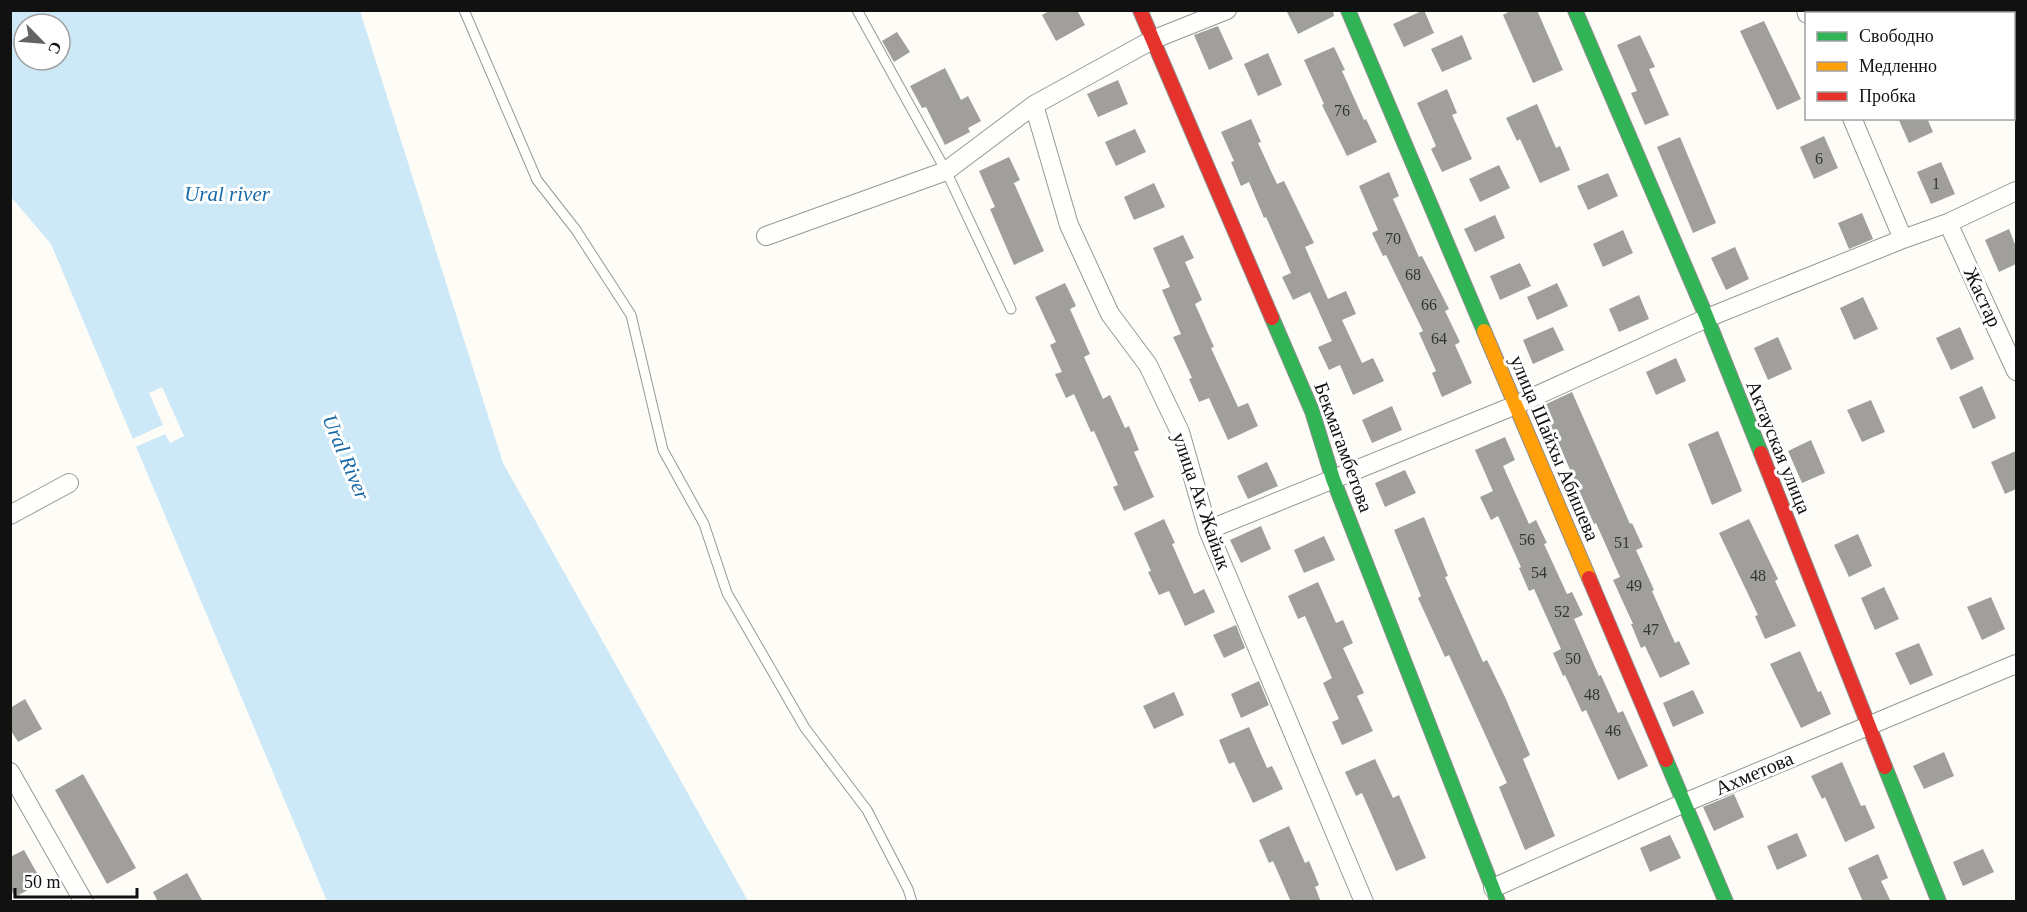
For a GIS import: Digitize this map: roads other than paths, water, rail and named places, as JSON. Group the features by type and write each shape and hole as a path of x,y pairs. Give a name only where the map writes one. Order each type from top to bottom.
{"street":[{"name":"Бекмагамбетова","path":"1140,10 1312,411 1333,479 1496,895"},
{"path":"766,236 946,171 1034,105 1152,40 1227,10"},
{"name":"улица Шайхы Абишева","path":"1348,10 1726,902"},
{"name":"Актауская улица","path":"1575,10 1707,318 1939,902"},
{"name":"улица Ак Жайык","path":"1034,105 1069,225 1110,314 1148,365 1180,432 1208,530 1364,902"},
{"path":"1853,120 1903,239"},
{"path":"1208,530 1516,405 1707,318 1948,223 2016,191"},
{"name":"Жастар","path":"1948,223 2016,371"},
{"path":"10,515 69,483"},
{"name":"Ахметова","path":"1496,895 1683,803 2016,664"},
{"path":"10,772 84,902"}],"lane":[{"path":"464,10 537,180 576,230 630,315 663,450 704,524 727,593 805,728 867,810 912,902"},
{"path":"857,10 946,171 1011,309"}],"water":[{"name":"Ural river","path":"10,11 360,11 503,463 748,901 327,901 51,244 11,197"}],"water label":[{"name":"Ural River","path":"346,457"}]}
